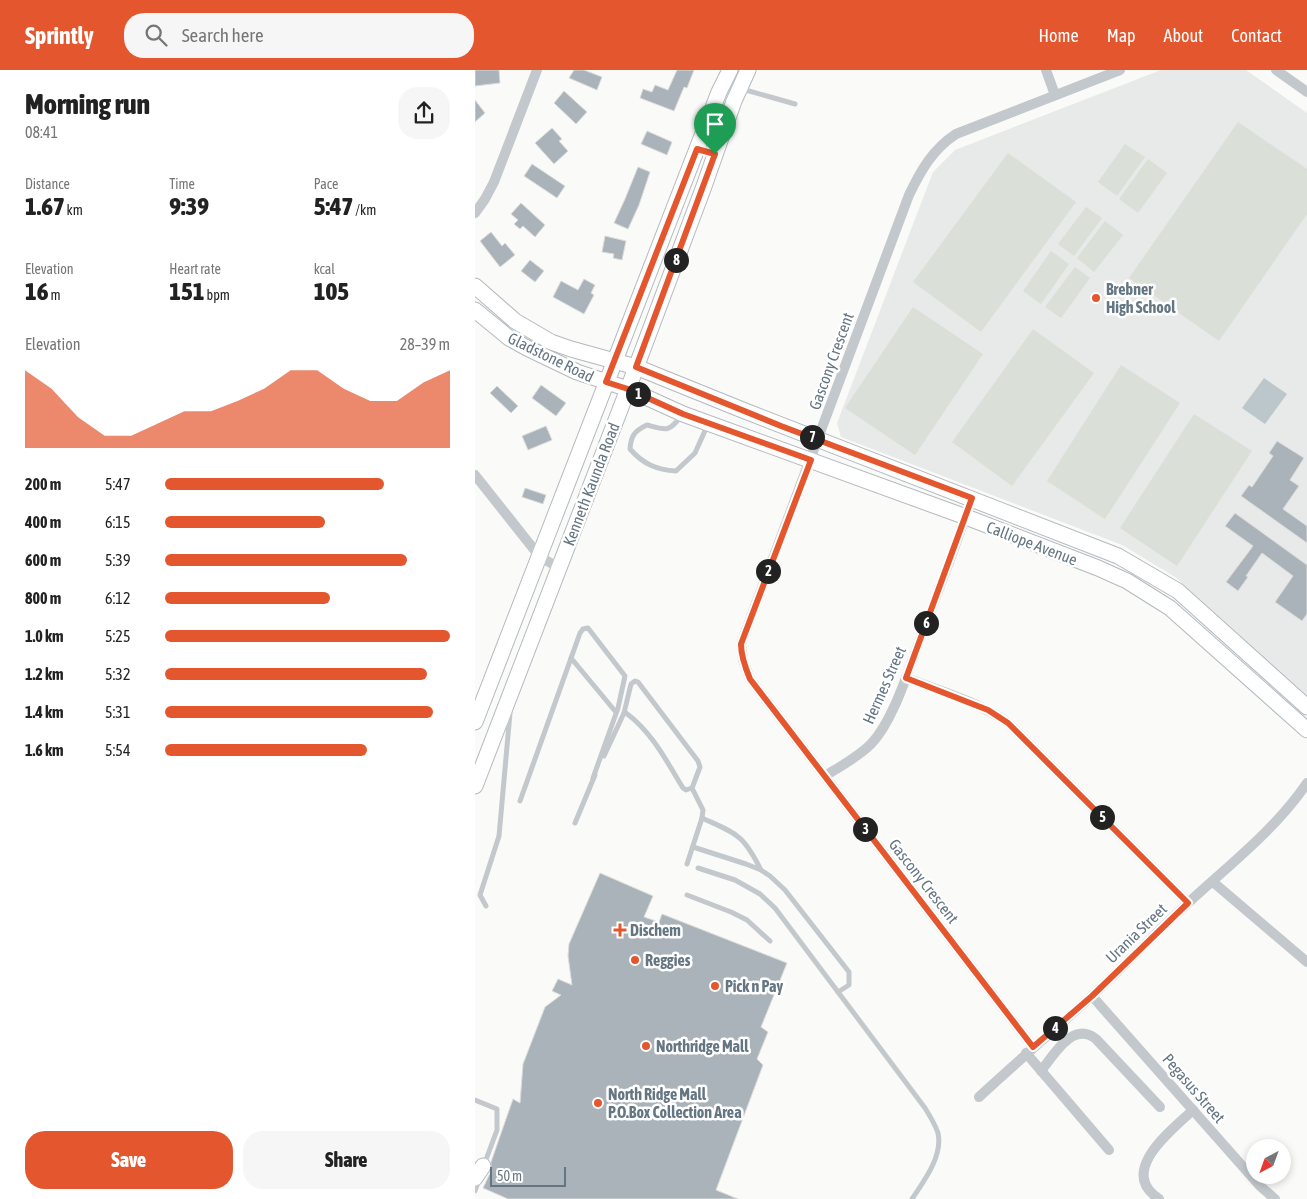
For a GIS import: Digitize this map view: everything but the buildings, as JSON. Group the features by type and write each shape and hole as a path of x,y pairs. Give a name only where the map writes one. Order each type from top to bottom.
{"street":[{"path":"475,213 494,182 537,70"},
{"name":"Kenneth Kaunda Road","path":"475,722 541,556 614,360 730,70"},
{"name":"Kenneth Kaunda Road","path":"475,786 628,389 739,88 748,70"},
{"path":"1046,70 1055,95"},
{"name":"Gascony Crescent","path":"1109,1150 1041,1070 1029,1050 825,776 750,679 741,652 741,644 909,195 926,163 945,141 957,134 1120,70"},
{"path":"1277,70 1307,92"},
{"path":"697,149 715,154"},
{"name":"Gladstone Road","path":"475,286 515,321 533,332 571,349 614,360"},
{"name":"Gladstone Road","path":"475,310 509,338 527,348 577,372 606,382"},
{"name":"Calliope Avenue","path":"614,360 1119,556 1185,597 1307,707"},
{"name":"Calliope Avenue","path":"606,382 628,389 683,414 966,517 1127,581 1153,596 1181,618 1307,730"},
{"path":"475,475 541,556 558,568"},
{"name":"Hermes Street","path":"825,776 849,761 872,743 890,716 906,678 972,498"},
{"path":"906,678 988,710 1008,723 1188,903"},
{"name":"Urania Street","path":"979,1097 1029,1050 1092,996 1188,903 1254,844 1293,803 1307,783"},
{"path":"1213,882 1307,962"},
{"name":"Pegasus Street","path":"1092,996 1272,1198"},
{"path":"1041,1070 1067,1038 1079,1034 1089,1034 1096,1038 1160,1107"},
{"path":"1159,1199 1147,1188 1144,1177 1150,1154 1157,1144 1193,1110"}],"lane":[{"path":"739,88 795,104"},
{"path":"683,414 674,426 665,430 647,425 637,430 631,438 630,450 653,468 676,471 695,453 708,423"},
{"path":"520,801 580,633 583,629 588,628 625,676 617,710 575,823"},
{"path":"571,658 615,711 617,710"},
{"path":"593,778 624,713 631,684 635,681 638,682 698,761 700,767 692,788 703,810 702,818 687,864"},
{"path":"486,906 479,895 499,836 512,690"},
{"path":"624,713 637,722 656,745 683,788 686,790 692,788"},
{"path":"702,818 741,837 751,850 761,870"},
{"path":"693,847 761,870 785,890 849,972 849,985 838,992"},
{"path":"698,868 735,880 760,894 775,908 925,1108 937,1131 939,1146 926,1177 912,1199"},
{"path":"687,895 747,920 770,941"},
{"path":"475,1100 497,1109 497,1130 478,1168 475,1191"}],"shaded area":[{"name":"Brebner High School","path":"1161,70 1246,70 1307,113 1307,695 1175,577 1122,545 841,437 837,423 933,172 955,150"},
{"path":"1238,122 1307,169 1307,214 1219,341 1129,278"},
{"path":"1125,144 1145,157 1117,196 1098,182"},
{"path":"1008,153 1076,202 981,332 913,282"},
{"path":"1148,159 1167,173 1138,213 1119,199"},
{"path":"1086,207 1102,218 1074,256 1058,244"},
{"path":"1105,221 1123,235 1094,272 1077,258"},
{"path":"1051,251 1069,264 1041,304 1023,291"},
{"path":"1075,267 1090,278 1061,318 1045,307"},
{"path":"913,307 983,354 915,455 845,408"},
{"path":"1033,329 1094,373 1012,486 952,442"},
{"path":"1121,365 1180,403 1105,519 1047,481"},
{"path":"1264,378 1287,394 1265,424 1242,408"},
{"path":"1194,414 1252,451 1177,566 1120,528"}],"place":[{"name":"Brebner High School","path":"1096,298"},
{"name":"Dischem","path":"620,930"},
{"name":"Reggies","path":"635,960"},
{"name":"Pick n Pay","path":"715,986"},
{"name":"Northridge Mall","path":"646,1046"},
{"name":"North Ridge Mall P.O.Box Collection Area","path":"598,1103"}],"route":[{"path":"697,149 715,154 636,367 781,426 972,498 906,678 977,705 1008,723 1188,903 1092,996 1033,1047 750,679 745,669 741,644 745,630 811,460 683,414 628,389 606,382 697,149"}]}
